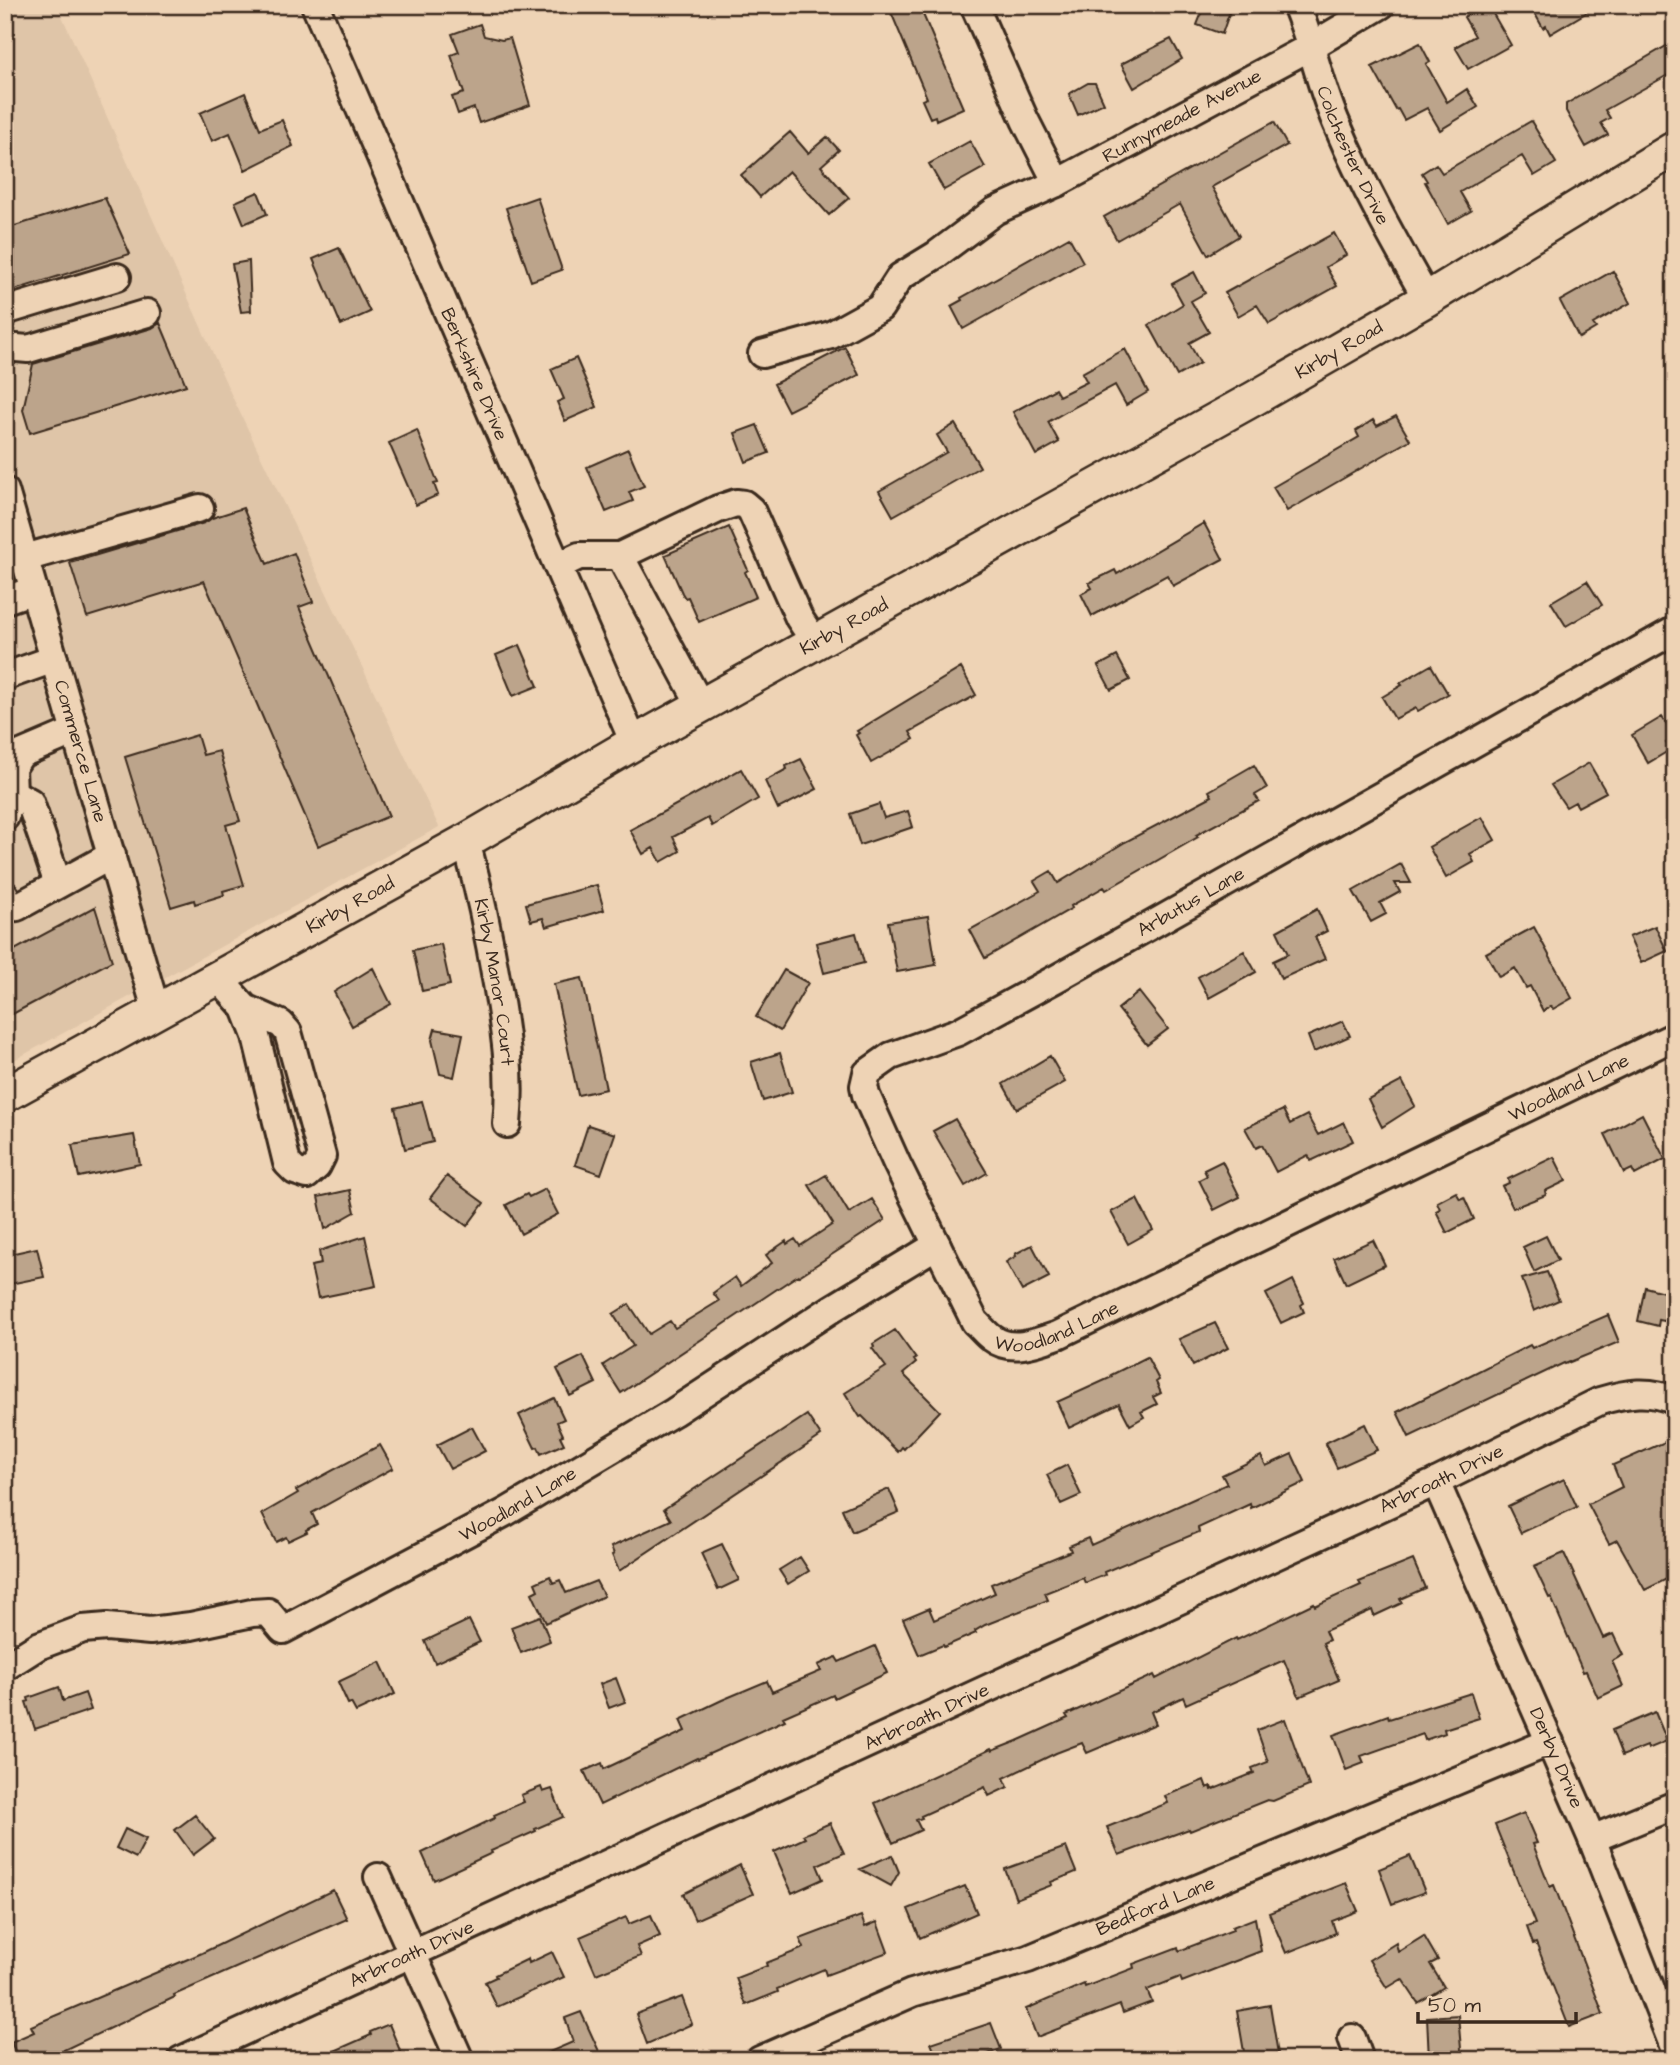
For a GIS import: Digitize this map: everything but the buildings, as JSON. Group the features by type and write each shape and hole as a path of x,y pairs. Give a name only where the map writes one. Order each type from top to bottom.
{"main road":[{"name":"Kirby Road","path":"5,1095 158,1013 466,841 634,743 1255,398 1427,299 1675,148"}],"street":[{"name":"Berkshire Drive","path":"316,5 634,743"},
{"path":"974,5 1025,120 1057,183"},
{"name":"Colchester Drive","path":"1296,5 1338,128 1399,250 1427,299"},
{"name":"Runnymeade Avenue","path":"762,354 831,335 880,308 900,277 995,211 1057,183 1310,47 1381,5"},
{"path":"5,311 117,277"},
{"path":"5,347 27,348 147,313"},
{"name":"Commerce Lane","path":"5,491 9,518 25,558 158,1013"},
{"path":"558,566 579,555 620,556 718,509 736,503 744,504 751,510 799,618 815,642"},
{"path":"25,558 200,508"},
{"path":"620,556 701,706"},
{"path":"5,600 34,590"},
{"name":"Arbutus Lane","path":"937,1245 866,1095 864,1086 867,1073 891,1056 958,1032 1059,977 1675,630"},
{"path":"5,673 9,675 54,659"},
{"path":"58,884 30,802 9,805 12,768 21,754 75,731"},
{"name":"Kirby Manor Court","path":"466,841 483,903 505,1029 510,1077 507,1124"},
{"path":"5,895 7,901 17,907 111,855"},
{"path":"219,978 244,1007 256,1036 288,1163 295,1171 307,1175 317,1166 322,1156 288,1032 281,1024 244,1007"},
{"name":"Woodland Lane","path":"5,1667 38,1646 83,1629 107,1627 150,1631 268,1612 283,1630 517,1506 674,1412 833,1308 937,1245 975,1322 990,1338 1014,1345 1033,1344 1083,1323 1675,1036"},
{"name":"Arbroath Drive","path":"181,2060 1436,1482 1600,1401 1622,1394 1650,1393 1675,1401"},
{"name":"Derby Drive","path":"1436,1482 1592,1839 1672,2043"},
{"name":"Bedford Lane","path":"760,2060 912,1993 1028,1959 1550,1742"},
{"path":"1592,1839 1675,1805"},
{"path":"378,1877 460,2060"}],"shaded area":[{"path":"5,5 57,5 231,394 439,827 5,1065"}]}
